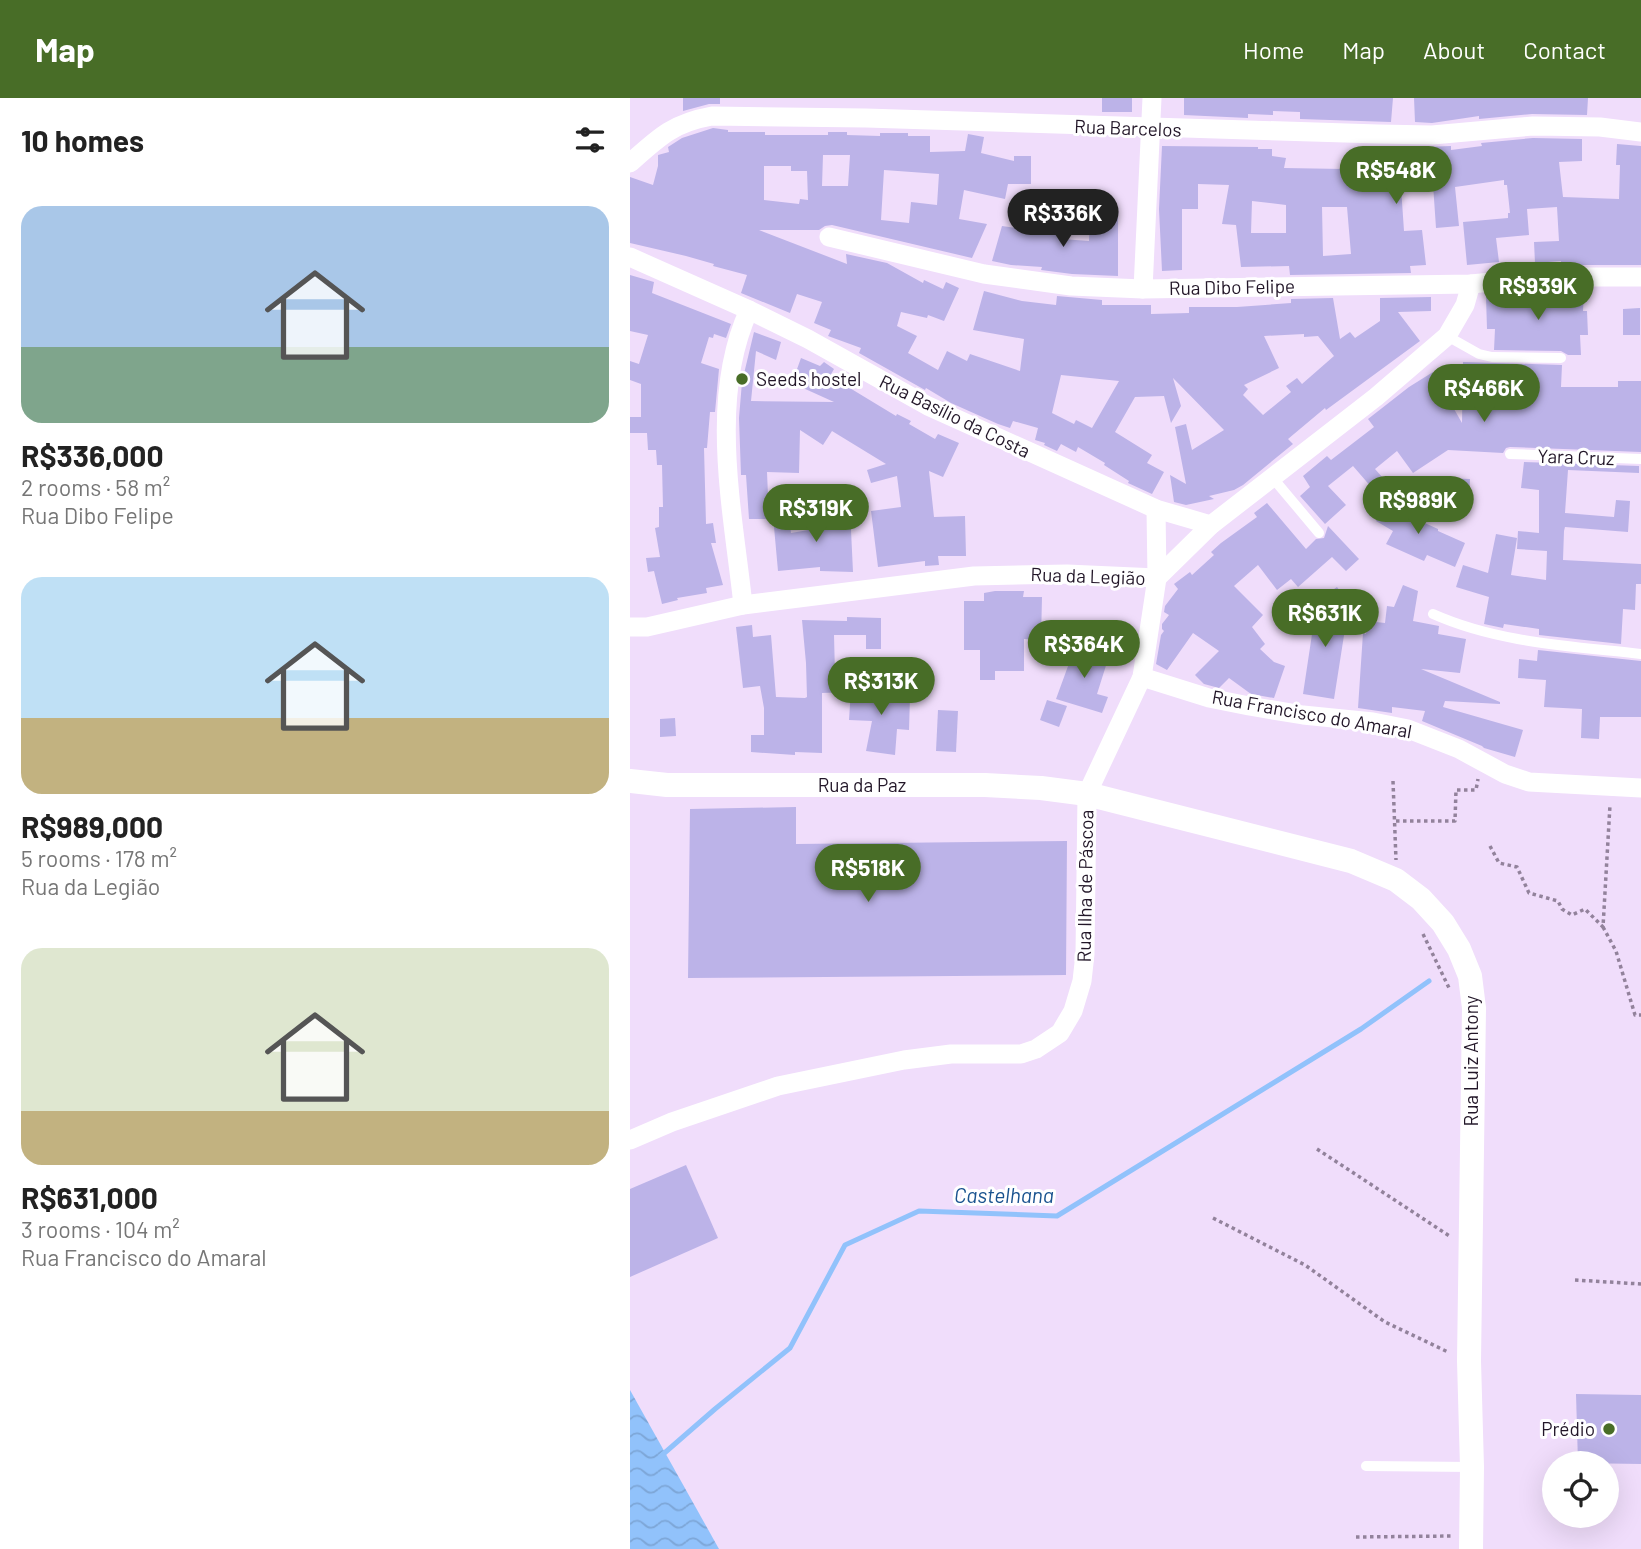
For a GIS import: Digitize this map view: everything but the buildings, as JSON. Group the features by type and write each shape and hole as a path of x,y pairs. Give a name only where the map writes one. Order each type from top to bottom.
{"street":[{"path":"1143,289 1152,98"},
{"name":"Rua Barcelos","path":"630,163 667,131 688,120 712,116 1432,135 1533,126 1641,132"},
{"name":"Rua Dibo Felipe","path":"829,237 984,274 1070,286 1143,289 1471,284 1541,277 1641,277"},
{"name":"Rua Basílio da Costa","path":"630,257 808,339 928,406 1156,509 1211,524"},
{"name":"Rua da Legião","path":"630,627 647,627 743,605 974,576 1067,574 1157,578 1211,524 1376,397 1447,336 1465,304 1471,284"},
{"path":"743,605 726,466 729,389 734,353 739,331 749,310"},
{"name":"Rua Ilha de Páscoa","path":"630,1140 672,1122 778,1086 904,1060 951,1054 1021,1054 1036,1049 1060,1034 1073,1012 1082,981 1085,954 1087,794 1142,677 1157,578 1156,509"},
{"name":"Rua Francisco do Amaral","path":"1142,677 1209,698 1249,706 1408,729 1431,736 1505,774 1530,782 1641,788"},
{"name":"Rua da Paz","path":"634,781 667,785 985,785 1087,794"},
{"name":"Rua Luiz Antony","path":"1087,794 1351,861 1396,880 1422,900 1443,923 1460,949 1470,976 1474,1008 1469,1362 1471,1542"}],"lane":[{"path":"1447,336 1479,354 1492,357 1561,358"},
{"name":"Yara Cruz","path":"1510,454 1641,459"},
{"path":"1272,477 1319,533"},
{"path":"1433,614 1483,632 1539,642 1641,654"},
{"path":"1367,1466 1472,1467"}],"path":[{"path":"1396,821 1455,821 1456,790 1476,790 1481,760"},
{"path":"1393,781 1396,880"},
{"path":"1603,927 1612,787"},
{"path":"1490,846 1499,863 1517,867 1530,893 1558,901 1562,909 1572,915 1585,909 1603,927 1616,951 1635,1015 1641,1015"},
{"path":"1317,1149 1471,1250"},
{"path":"1213,1218 1305,1265 1385,1322 1469,1362"},
{"path":"1575,1280 1641,1284"},
{"path":"1356,1537 1471,1542"}],"water":[{"path":"630,1390 719,1549 630,1549"}],"waterway":[{"name":"Castelhana","path":"661,1456 790,1348 845,1245 919,1211 1057,1216 1361,1029 1429,981"}],"place":[{"name":"Seeds hostel","path":"742,379"},
{"name":"Prédio","path":"1609,1429"}]}
